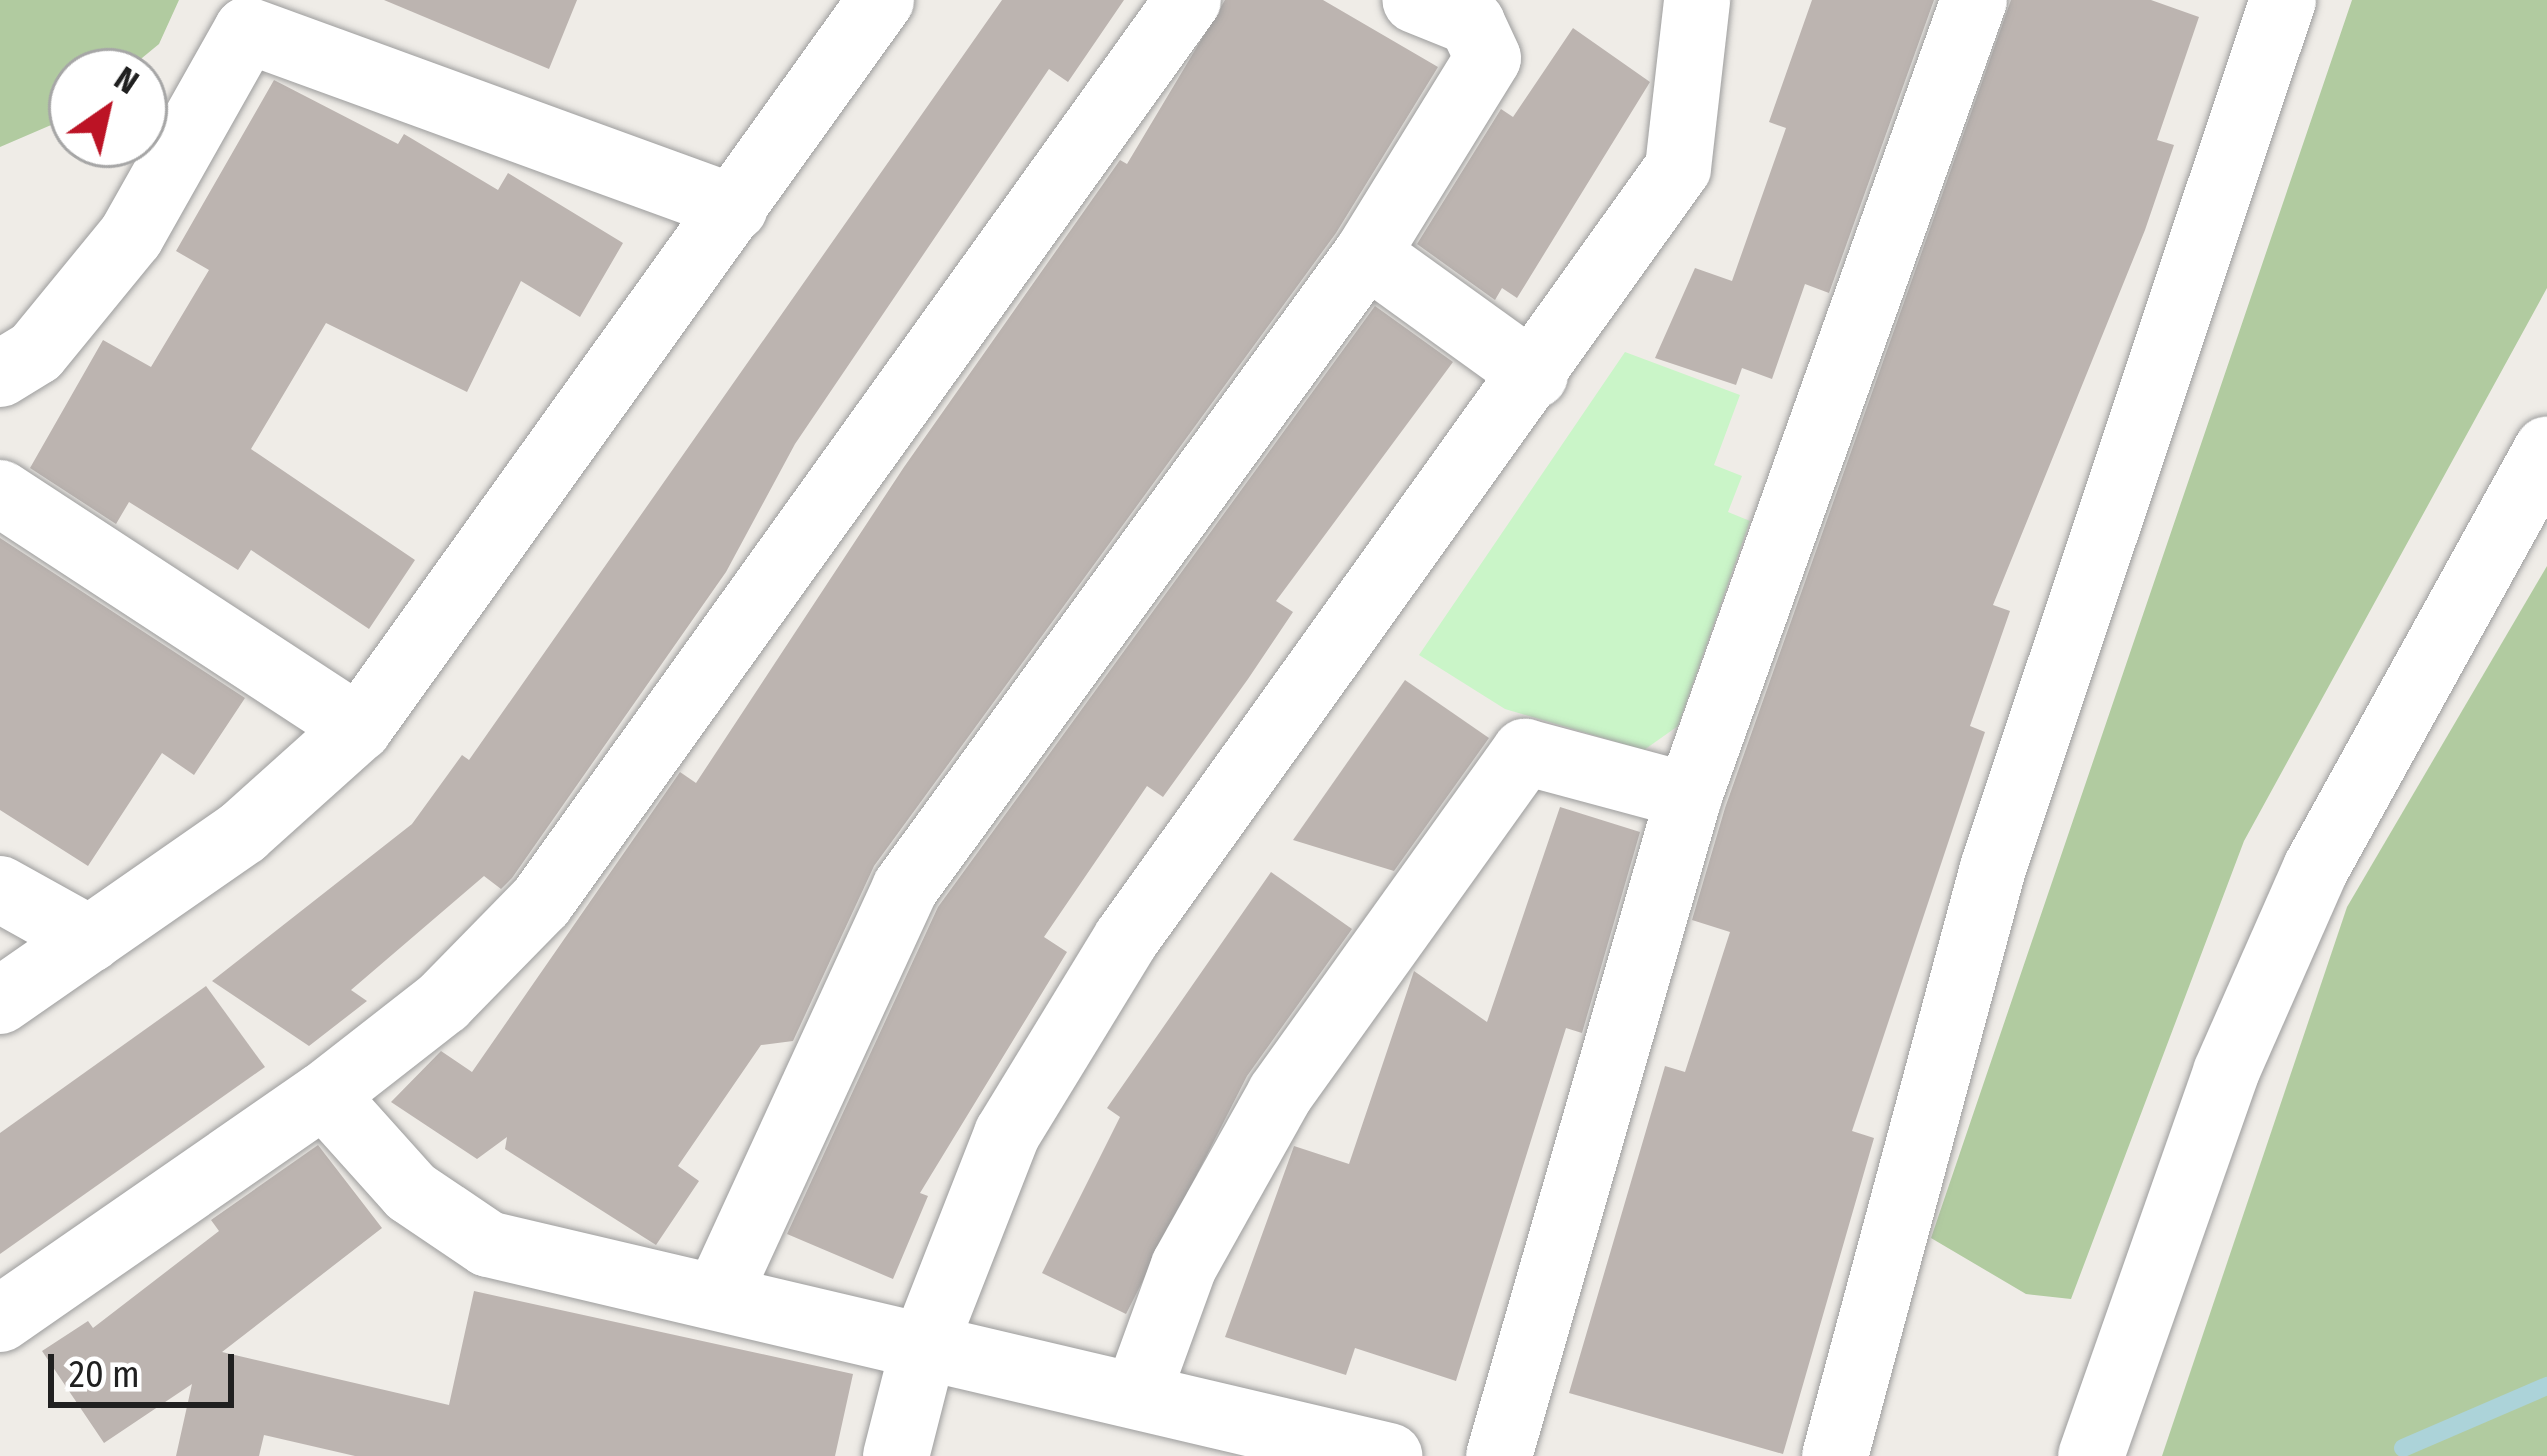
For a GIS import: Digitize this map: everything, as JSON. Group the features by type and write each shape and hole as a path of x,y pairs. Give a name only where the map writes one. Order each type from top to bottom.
{"street":[{"path":"0,1001 243,832 359,728 881,0"},
{"path":"0,1319 324,1095 443,1002 632,788 1188,0"},
{"path":"719,1293 905,888 1367,254 1488,58 1472,23 1415,0"},
{"path":"896,1456 924,1346 1007,1134 1126,939 1535,375 1678,168 1697,0"},
{"path":"1499,1456 1689,796 1974,0"},
{"path":"1835,1456 1993,868 2283,0"},
{"path":"0,374 36,352 131,236 251,15 734,208"},
{"path":"1367,254 1535,375"},
{"path":"2091,1456 2226,1072 2316,868 2547,448"},
{"path":"0,493 359,728"},
{"path":"1137,1395 1184,1266 1280,1094 1525,752 1689,796"},
{"path":"0,889 90,939"},
{"path":"324,1095 411,1192 488,1244 719,1293 1389,1456"}],"green space":[{"path":"0,0 179,0 154,48 48,48 48,126 0,147"},
{"path":"2352,0 2547,0 2547,288 2244,841 2071,1299 2026,1294 1931,1238"},
{"path":"1625,352 1740,395 1714,465 1742,476 1728,512 1750,521 1678,726 1644,750 1505,709 1419,655"},
{"path":"2547,566 2547,1456 2162,1456 2347,907"}],"building":[{"path":"384,0 577,0 549,69"},
{"path":"1002,0 1124,0 1068,82 1049,69 795,444 726,572 512,878 501,889 484,876 351,990 367,1001 309,1046 212,981 412,824 462,755 469,760"},
{"path":"1225,0 1323,0 1438,67 1336,233 874,866 793,1041 761,1045 678,1166 699,1181 656,1245 505,1149 507,1137 477,1159 391,1102 441,1051 472,1072 680,772 696,783 904,467 1120,160 1127,164"},
{"path":"1812,0 1934,0 1829,293 1805,284 1772,379 1742,368 1736,385 1655,358 1695,268 1732,281 1786,128 1769,122"},
{"path":"2011,0 2151,0 2199,17 2157,140 2174,145 2145,230 1993,605 2010,611 1970,726 1985,732 1852,1131 1874,1138 1783,1454 1569,1393 1665,1066 1685,1072 1730,932 1692,920 1725,808"},
{"path":"1573,28 1650,82 1517,298 1502,288 1495,300 1417,244 1501,109 1513,117"},
{"path":"274,80 398,144 404,134 498,190 508,173 623,243 580,317 521,281 467,392 326,323 251,449 415,560 369,629 251,550 238,570 129,502 116,524 30,468 103,340 151,367 209,270 176,251"},
{"path":"1375,306 1453,362 1276,601 1293,612 1248,679 1163,797 1147,786 1044,937 1067,952 920,1193 928,1196 893,1279 787,1234 938,907"},
{"path":"0,538 245,698 194,775 162,753 88,866 0,810"},
{"path":"1405,680 1489,738 1394,871 1293,840"},
{"path":"1560,807 1640,832 1582,1033 1566,1028 1456,1381 1355,1348 1346,1375 1225,1337 1294,1146 1349,1164 1414,971 1487,1022"},
{"path":"1271,872 1352,929 1247,1076 1126,1314 1042,1273 1120,1117 1107,1108"},
{"path":"206,986 265,1067 0,1254 0,1133"},
{"path":"318,1145 382,1228 222,1352 449,1405 474,1291 853,1374 835,1456 355,1456 264,1435 259,1456 176,1456 192,1384 104,1443 42,1351 88,1321 93,1328 219,1231 211,1220"}],"waterway":[{"path":"2403,1448 2547,1386"}]}
